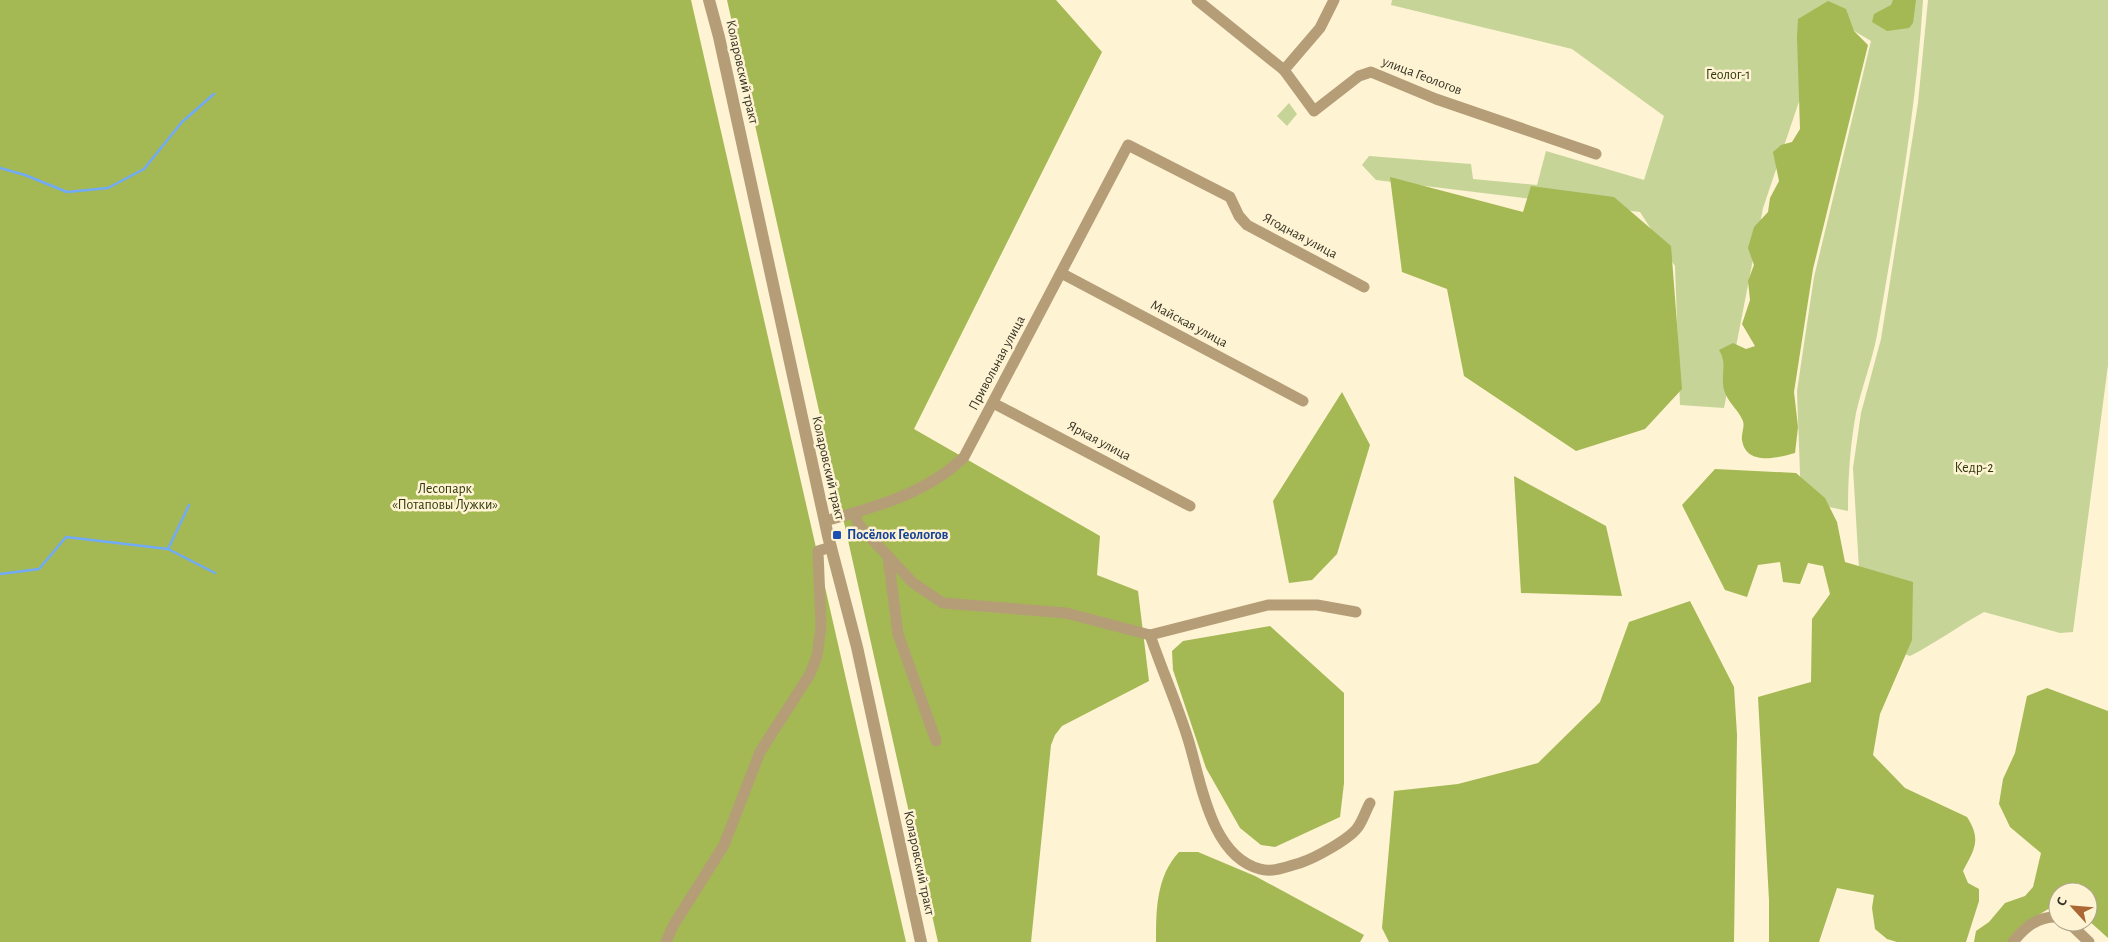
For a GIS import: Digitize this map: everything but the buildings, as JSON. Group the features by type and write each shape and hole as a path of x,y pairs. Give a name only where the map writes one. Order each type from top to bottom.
{"street":[{"name":"Коларовский тракт","path":"708,0 719,37 825,521 857,647 920,942"},
{"name":"улица Геологов","path":"1197,0 1284,70 1314,111 1359,76 1371,72 1436,99 1596,154"},
{"path":"1284,70 1320,28 1334,0"},
{"name":"Привольная улица","path":"825,521 875,508 950,471 964,457 1128,145"},
{"name":"Ягодная улица","path":"1128,145 1230,197 1239,216 1248,225 1364,287"},
{"name":"Майская улица","path":"1061,273 1303,401"},
{"name":"Яркая улица","path":"993,403 1190,506"},
{"path":"855,513 858,524 913,583 942,603 1066,613 1150,635 1268,605 1317,605 1356,612"},
{"path":"666,942 673,926 724,845 760,752 810,674 820,641 818,551 831,547"},
{"path":"888,556 898,634 936,741"},
{"path":"1150,635 1188,737 1213,822 1224,843 1242,860 1260,870 1278,869 1304,862 1332,847 1358,828 1370,803"},
{"path":"2013,942 2024,929 2048,917"},
{"path":"2078,932 2089,942"}],"green space":[{"name":"Лесопарк «Потаповы Лужки»","path":"0,0 691,0 906,942 0,942"},
{"path":"727,0 1056,0 1102,52 914,429 1100,536 1097,575 1138,591 1149,681 1062,726 1055,735 1051,745 1031,942 938,942"},
{"name":"Геолог-1","path":"1392,0 1923,0 1916,84 1898,210 1877,335 1858,403 1854,425 1848,486 1848,511 1801,501 1797,391 1814,277 1871,41 1824,13 1811,66 1763,208 1724,408 1680,405 1675,266 1640,212 1376,180 1362,165 1369,156 1471,164 1473,179 1537,185 1546,151 1644,180 1664,116 1572,49 1391,5"},
{"path":"1893,0 1916,0 1913,23 1909,28 1887,31 1872,22 1874,14 1891,5"},
{"name":"Кедр-2","path":"1928,0 2108,0 2108,365 2073,632 2060,633 1984,612 1910,656 1872,641 1862,620 1853,468 1861,413 1881,339 1918,103"},
{"path":"1828,1 1846,9 1854,31 1868,45 1813,269 1794,392 1798,427 1795,453 1771,458 1756,457 1749,454 1745,448 1742,440 1743,421 1724,389 1724,367 1719,350 1733,343 1746,349 1755,346 1742,324 1750,300 1748,281 1754,265 1748,248 1754,227 1768,212 1770,198 1779,181 1773,152 1781,145 1792,142 1800,129 1798,19"},
{"path":"1289,103 1297,114 1287,126 1277,116"},
{"path":"1390,177 1523,212 1531,186 1614,197 1671,246 1682,389 1645,429 1576,451 1464,376 1447,289 1402,272"},
{"path":"1342,392 1370,445 1337,554 1312,580 1289,583 1273,501"},
{"path":"1715,469 1796,473 1825,498 1837,522 1845,562 1913,582 1912,640 1880,714 1873,755 1905,788 1967,817 1972,825 1975,845 1963,871 1968,883 1979,889 1979,901 1966,942 1897,942 1887,939 1875,929 1872,908 1874,895 1837,888 1819,942 1769,942 1769,900 1758,697 1811,682 1812,619 1830,594 1823,566 1808,563 1800,584 1783,582 1780,562 1758,565 1747,597 1725,590 1682,505"},
{"path":"1514,476 1606,526 1622,596 1521,593"},
{"path":"1690,601 1734,687 1737,735 1734,942 1389,942 1382,928 1394,791 1458,784 1538,763 1600,702 1629,622"},
{"path":"1270,626 1344,693 1344,783 1340,817 1275,847 1261,845 1240,828 1206,768 1173,670 1172,651 1183,641"},
{"path":"2047,688 2108,711 2108,938 2098,929 2098,882 2048,882 2048,909 2032,919 2013,942 1974,942 1976,931 1989,922 2005,903 2025,896 2033,887 2041,853 2010,827 1999,804 2003,779 2015,753 2027,696"},
{"path":"1179,852 1198,852 1255,876 1364,935 1360,942 1156,942 1159,894 1166,872"}],"waterway":[{"path":"0,168 25,175 67,192 108,188 144,169 182,122 214,94"},
{"path":"0,574 39,569 66,537 168,549 189,505"},
{"path":"168,549 215,573"}],"place":[{"name":"Посёлок Геологов","path":"837,535"}]}
